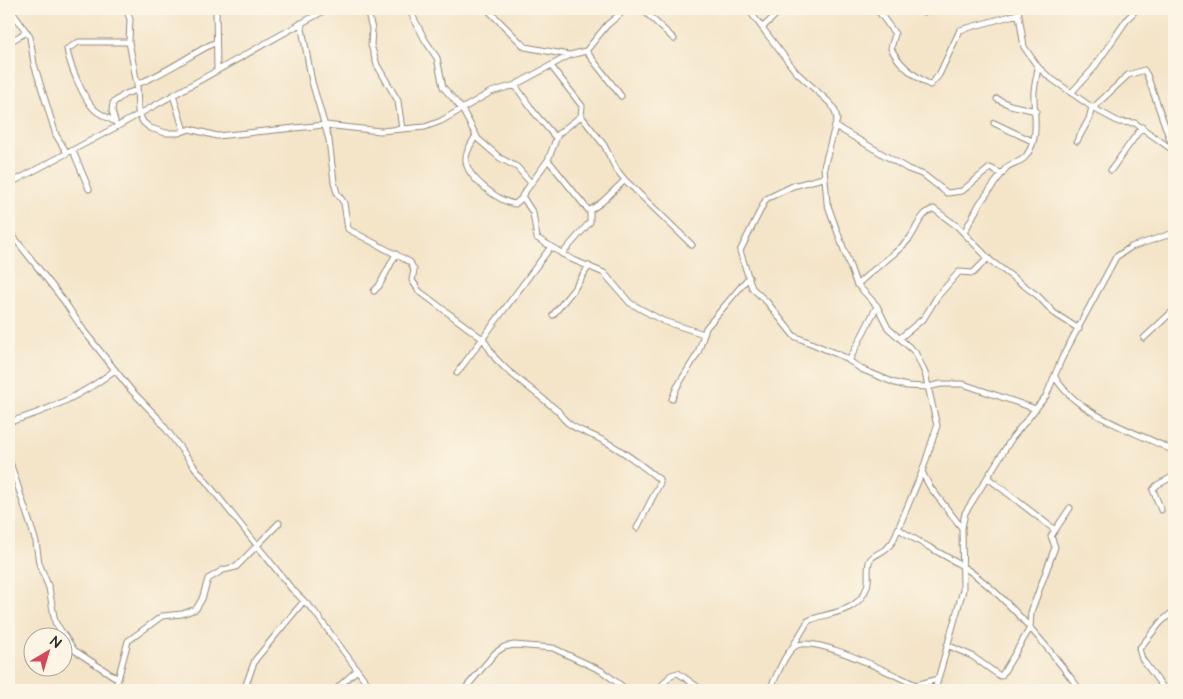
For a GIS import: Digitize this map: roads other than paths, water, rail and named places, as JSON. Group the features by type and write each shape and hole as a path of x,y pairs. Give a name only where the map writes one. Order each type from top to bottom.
{"street":[{"path":"10,9 27,32 37,74 56,135 70,152 89,189"},
{"path":"126,9 130,20 128,42 137,84 139,114 150,128 166,133 192,129 212,135 233,136 325,125 380,131 425,127 491,92 515,85 570,55 586,51 607,25 626,9"},
{"path":"216,9 217,71"},
{"path":"9,184 327,9"},
{"path":"367,9 372,29 371,45 378,65 398,100 402,129"},
{"path":"409,9 437,58 443,87 462,109 476,135 482,143 500,158 517,167 532,183"},
{"path":"487,9 525,47 570,55"},
{"path":"642,9 674,39"},
{"path":"748,9 796,72 831,104 836,116 835,126 828,145 823,178 827,203 857,285 877,306 888,328 915,352 928,387 937,426 922,472 899,529 888,548 871,558 868,562 868,582 862,597 841,612 808,621 769,690"},
{"path":"763,27 782,9"},
{"path":"877,9 895,34 891,48 894,54 913,73 930,85 939,75 960,30 1018,11 1024,47 1038,67 1093,108 1119,122 1135,123 1174,151"},
{"path":"1071,93 1093,69 1128,18 1137,9"},
{"path":"301,23 310,74 325,125 334,182 337,193 344,203 348,229 396,254 413,266 412,280 419,291 484,340 501,364 558,412 563,419 582,431 600,439 659,479 660,483 637,528"},
{"path":"9,42 27,32"},
{"path":"117,124 99,113 89,102 74,70 67,49 78,42 128,42"},
{"path":"137,84 154,78 195,52 216,42"},
{"path":"586,51 621,96"},
{"path":"551,66 582,106 581,116 604,144 616,169 692,245"},
{"path":"964,233 980,202 1011,163 1024,159 1032,142 1036,128 1034,92 1038,67"},
{"path":"1077,141 1093,108 1128,75 1144,70 1174,151"},
{"path":"515,85 533,111 556,138"},
{"path":"117,124 112,115 113,103 126,94 137,90"},
{"path":"173,95 184,131"},
{"path":"997,99 1010,105 1036,111"},
{"path":"476,135 466,155 468,169 485,188 510,203 516,204 548,160 556,138 562,130 581,116"},
{"path":"994,123 1032,142"},
{"path":"835,126 908,168 924,175 947,193 962,191 990,168 1002,174"},
{"path":"1112,170 1142,127"},
{"path":"548,160 587,210 590,211"},
{"path":"823,178 780,191 763,202 740,250 752,288 766,302 791,334 849,361 875,376 894,383 928,387 941,384 963,384 1036,409"},
{"path":"562,254 590,222 590,211 625,180"},
{"path":"522,198 533,213 537,238 550,248 612,279 623,298 630,303 664,321 704,334"},
{"path":"857,285 898,250 910,237 920,220 931,210 940,212 988,258 1038,296 1054,312 1079,329"},
{"path":"9,231 115,370 157,417 257,546 304,602 314,611 372,690"},
{"path":"935,690 962,590 962,528 970,504 1012,438 1036,409 1055,377 1062,358 1116,257 1132,247 1174,233"},
{"path":"457,373 484,340 550,248"},
{"path":"374,291 379,286 396,254"},
{"path":"900,338 920,323 937,297 959,272 973,273 988,258"},
{"path":"553,316 589,266"},
{"path":"672,399 677,387 698,354 709,325 749,277"},
{"path":"9,294 9,322"},
{"path":"849,361 877,306"},
{"path":"1144,338 1174,310"},
{"path":"9,422 41,413 66,401 92,388 115,370"},
{"path":"1055,377 1070,398 1092,412 1174,451"},
{"path":"9,459 36,542 38,563 49,588 55,622 74,650 118,679"},
{"path":"922,472 930,487 962,528"},
{"path":"1161,510 1153,490 1157,485 1174,476"},
{"path":"988,478 1055,530"},
{"path":"947,645 972,656 1001,676 1030,628 1032,612 1055,547 1051,537 1070,508"},
{"path":"115,690 128,641 162,616 182,614 196,609 202,599 208,579 223,570 236,568 280,523"},
{"path":"899,529 963,566 989,588 1030,628 1080,690"},
{"path":"244,690 255,660 304,602"},
{"path":"1165,690 1142,659 1139,649 1161,622 1174,611"},
{"path":"792,648 803,644 832,649 863,660 916,685 938,678"},
{"path":"464,690 495,653 504,646 514,645 553,648 602,671 627,690"},
{"path":"334,690 357,670"},
{"path":"658,690 671,675 678,673 702,690"}]}
